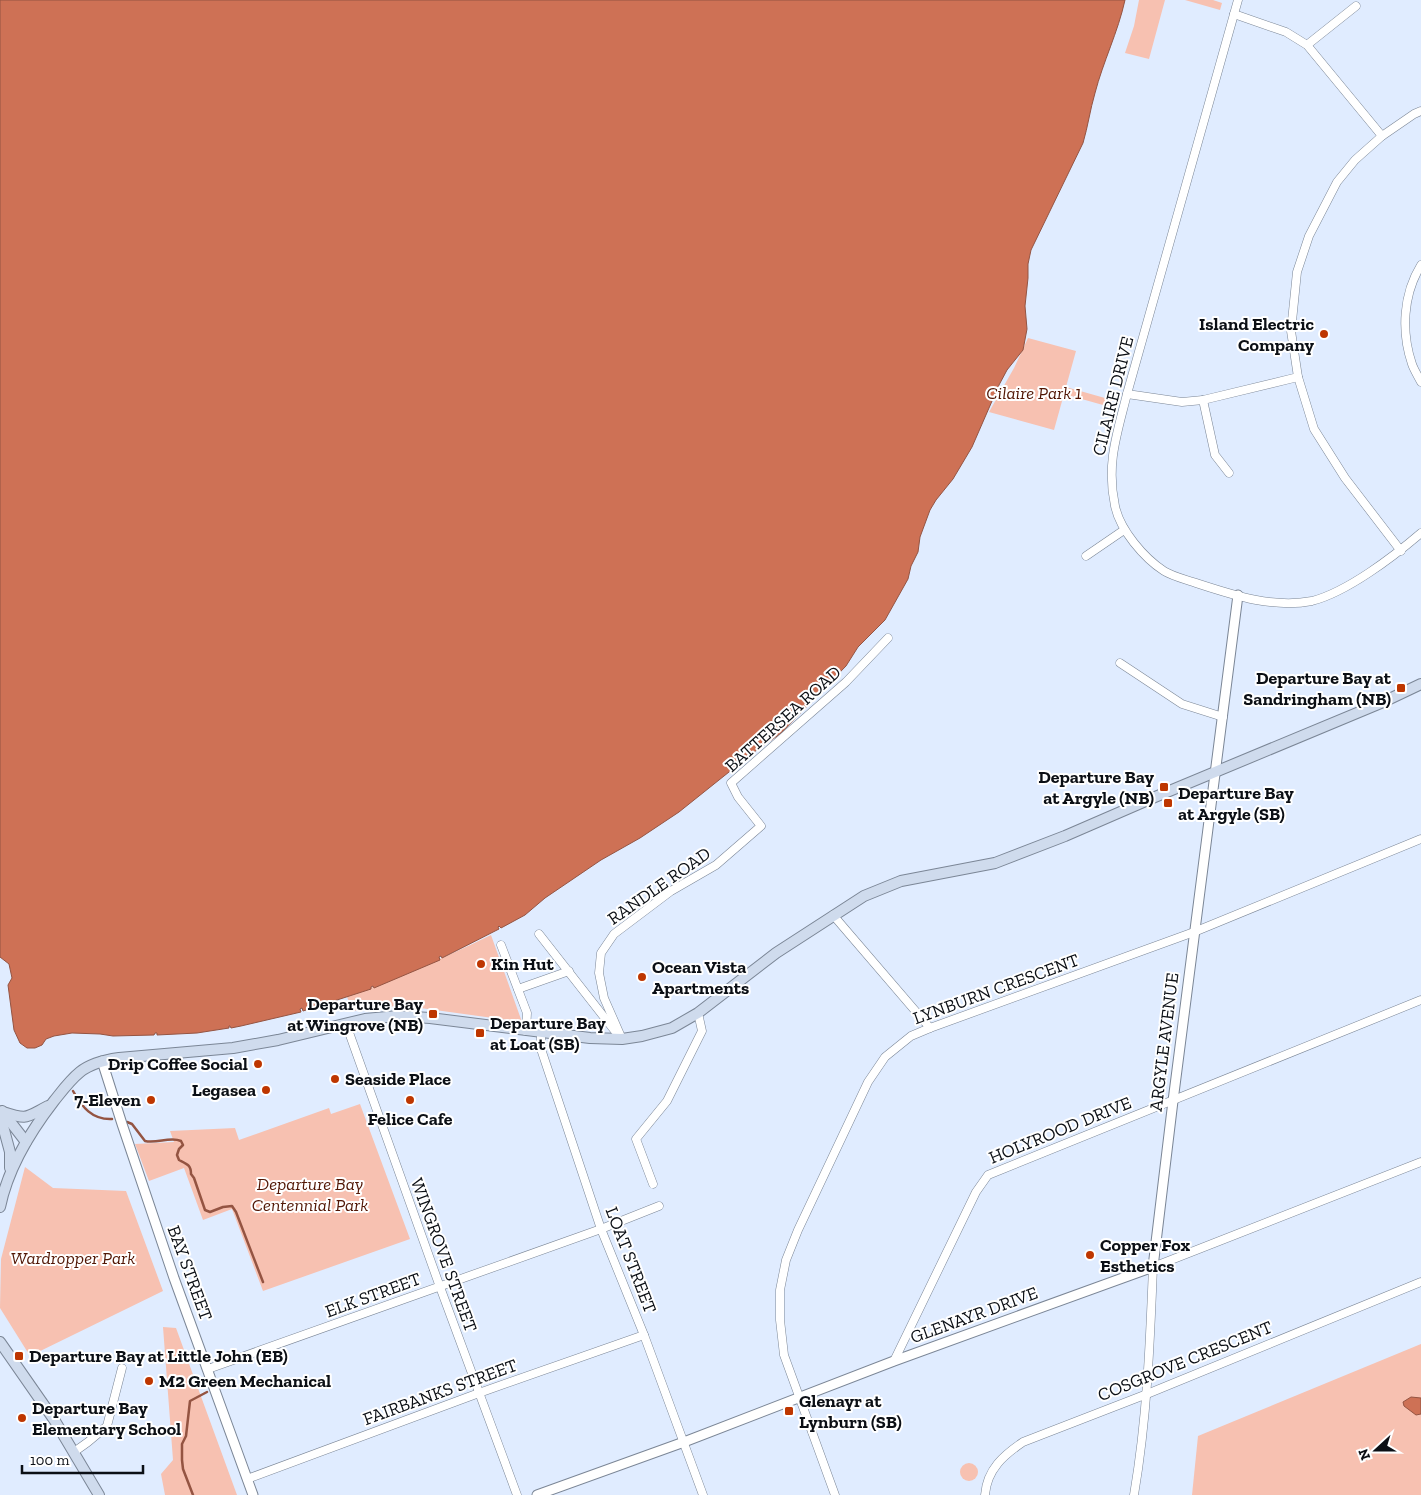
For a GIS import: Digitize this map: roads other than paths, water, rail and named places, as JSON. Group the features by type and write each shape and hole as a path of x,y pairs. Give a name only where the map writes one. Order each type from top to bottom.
{"main road":[{"path":"0,1208 10,1174 26,1142 70,1081 91,1065 120,1058 233,1048 278,1040 384,1016 430,1018 590,1038 622,1039 672,1028 698,1013 776,953 864,896 901,881 996,863 1066,836 1215,771 1381,703 1421,684"},
{"path":"1,1111 18,1117 29,1117 51,1105"},
{"path":"1,1111 26,1142"},
{"path":"1,1111 3,1126 9,1144 10,1174"},
{"path":"0,1342 37,1394 99,1495"}],"street":[{"name":"CILAIRE DRIVE","path":"1238,0 1112,452 1111,482 1116,508 1124,530 1146,556 1165,572 1205,586 1260,601 1292,603 1312,600 1344,589 1401,551 1421,534"},
{"path":"1307,45 1356,6"},
{"path":"1234,14 1286,32 1307,45 1382,136"},
{"path":"1401,551 1345,478 1314,429 1298,377 1291,331 1297,272 1309,236 1337,182 1355,160 1382,136 1421,111"},
{"path":"1421,265 1407,301 1405,328 1412,364 1421,382"},
{"path":"1127,394 1182,402 1203,400 1298,377"},
{"path":"1203,400 1215,455 1229,474"},
{"path":"1086,556 1124,530"},
{"name":"ARGYLE AVENUE","path":"1134,1495 1141,1454 1147,1394 1153,1267 1238,595"},
{"name":"BATTERSEA ROAD","path":"761,826 738,797 731,783 846,682 888,638"},
{"path":"1120,663 1182,704 1223,717"},
{"name":"RANDLE ROAD","path":"622,1039 604,998 599,973 601,952 614,934 671,891 716,865 761,826"},
{"name":"LYNBURN CRESCENT","path":"835,1495 784,1355 780,1320 780,1290 786,1260 798,1230 868,1082 885,1057 911,1036 930,1028 1194,932 1421,839"},
{"path":"834,915 930,1028"},
{"path":"539,934 622,1039"},
{"path":"501,945 527,1013 526,1031"},
{"path":"518,989 569,972"},
{"name":"HOLYROOD DRIVE","path":"894,1362 976,1192 988,1175 1421,1000"},
{"path":"653,1184 636,1139 667,1101 702,1031 698,1013"},
{"name":"WINGROVE STREET","path":"346,1024 517,1495"},
{"name":"LOAT STREET","path":"541,1032 541,1049 602,1229 644,1335 703,1495"},
{"name":"BAY STREET","path":"102,1061 174,1278 253,1495"},
{"name":"GLENAYR DRIVE","path":"537,1495 1153,1267 1421,1162"},
{"name":"ELK STREET","path":"208,1369 602,1229 659,1206"},
{"name":"COSGROVE CRESCENT","path":"985,1495 991,1473 1005,1454 1024,1442 1421,1282"},
{"name":"FAIRBANKS STREET","path":"247,1478 644,1335"},
{"path":"74,1452 107,1426 122,1368"}],"waterway":[{"path":"73,1091 84,1107 93,1115 112,1119"},
{"path":"127,1122 132,1124 145,1141 154,1142 172,1139 181,1141 183,1145 177,1155 179,1160 189,1167 205,1210 210,1212 232,1206 263,1282"},
{"path":"193,1495 183,1469 182,1444 186,1436 190,1401 207,1392"}],"place":[{"name":"Island Electric Company","path":"1324,334"},
{"name":"Departure Bay at Sandringham (NB)","path":"1401,688"},
{"name":"Departure Bay at Argyle (NB)","path":"1164,787"},
{"name":"Departure Bay at Argyle (SB)","path":"1168,803"},
{"name":"Kin Hut","path":"481,964"},
{"name":"Ocean Vista Apartments","path":"642,977"},
{"name":"Departure Bay at Wingrove (NB)","path":"433,1014"},
{"name":"Departure Bay at Loat (SB)","path":"480,1033"},
{"name":"Drip Coffee Social","path":"258,1064"},
{"name":"Seaside Place","path":"335,1079"},
{"name":"Legasea","path":"266,1090"},
{"name":"7-Eleven","path":"151,1100"},
{"name":"Felice Cafe","path":"410,1100"},
{"name":"Copper Fox Esthetics","path":"1090,1255"},
{"name":"Departure Bay at Little John (EB)","path":"19,1356"},
{"name":"M2 Green Mechanical","path":"149,1381"},
{"name":"Glenayr at Lynburn (SB)","path":"789,1411"},
{"name":"Departure Bay Elementary School","path":"22,1418"}],"park label":[{"name":"Cilaire Park 1","path":"1034,393"},
{"name":"Departure Bay Centennial Park","path":"310,1194"},
{"name":"Wardropper Park","path":"73,1258"}]}
